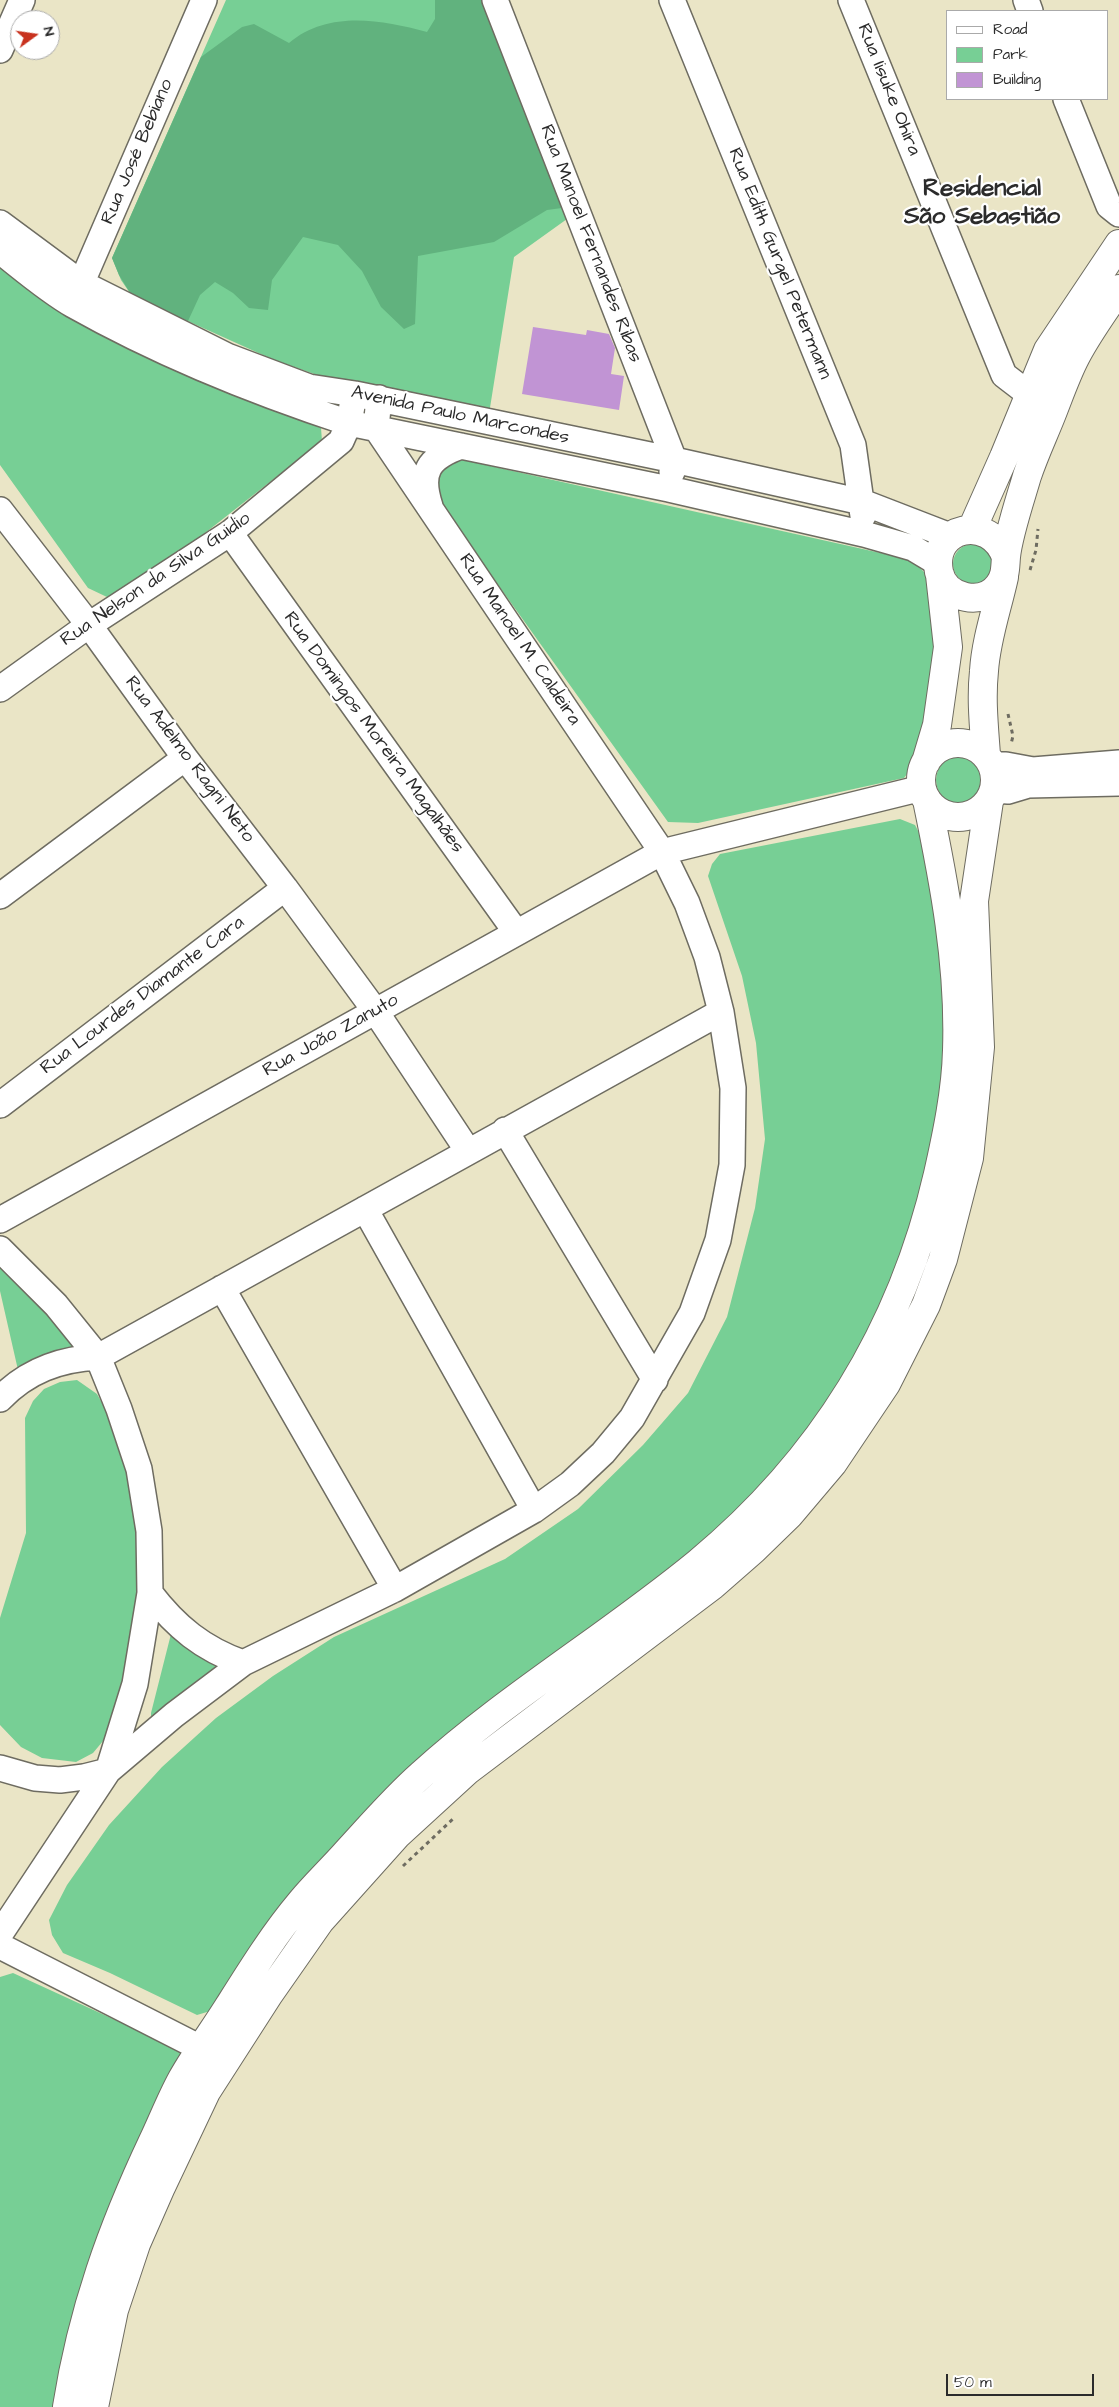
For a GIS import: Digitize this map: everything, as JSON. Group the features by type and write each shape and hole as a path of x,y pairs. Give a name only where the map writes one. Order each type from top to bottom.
{"main road":[{"path":"67,2407 88,2303 111,2234 182,2079 246,1979 299,1904 378,1817 450,1749 696,1564 769,1497 812,1446 863,1371 901,1294 917,1251 935,1186 952,1104 957,1050 949,908 925,794 922,770 937,725 948,647 939,569 942,546 961,532 1030,394 1048,350 1119,244"},
{"path":"94,2407 114,2310 136,2244 206,2092 269,1994 320,1921 398,1836 468,1770 713,1585 789,1515 833,1463 886,1384 926,1305 943,1259 969,1158 980,1047 974,901 993,775 984,671 989,636 1013,570 1028,474 1076,357 1119,289"},
{"path":"961,532 983,531 994,537 1002,546 1013,570"},
{"path":"939,569 945,585 954,593 965,597 977,598 988,594 998,587 1013,570"},
{"path":"926,762 938,749 954,743 966,743 977,748 993,775"},
{"path":"925,794 936,809 958,817 970,815 980,810 993,775"}],"street":[{"path":"0,50 22,0"},
{"name":"Rua José Bebiano","path":"77,294 204,0"},
{"name":"Rua Manoel Fernandes Ribas","path":"495,0 674,460"},
{"name":"Rua Edith Gurgel Petermann","path":"672,0 853,444 862,502 864,534"},
{"name":"Rua Iisuke Ohira","path":"851,0 1004,375 1030,394 1055,406"},
{"path":"1066,100 1109,206 1119,214"},
{"name":"Avenida Paulo Marcondes","path":"0,223 77,294 227,356 309,387 379,398 674,460 862,502 961,532"},
{"name":"Avenida Paulo Marcondes","path":"0,250 218,376 349,423 669,489 864,534 913,548 939,569"},
{"name":"Rua Nelson da Silva Guidio","path":"0,689 89,625 230,533 341,441 349,423 354,394"},
{"path":"376,428 379,398"},
{"name":"Rua Manoel M. Caldeira","path":"108,1771 174,1715 243,1663 396,1589 534,1510 570,1484 603,1454 632,1418 655,1380 692,1313 718,1240 722,1222 732,1165 732,1088 720,1012 707,957 687,903 662,852 376,428"},
{"path":"432,511 424,488 425,476 433,461 442,453 460,446"},
{"path":"669,489 674,460"},
{"name":"Rua Adelmo Ragni Neto","path":"0,510 89,625 185,758 286,888 376,1012 468,1151"},
{"name":"Rua Domingos Moreira Magalhães","path":"230,533 516,932"},
{"path":"0,896 185,758"},
{"path":"993,775 1119,763"},
{"path":"993,775 1008,791 1028,785 1119,783"},
{"name":"Rua João Zanuto","path":"0,1220 662,852 925,794"},
{"name":"Rua Lourdes Diamante Cara","path":"0,1105 286,888"},
{"path":"0,1399 24,1378 42,1368 69,1360 98,1357 720,1012"},
{"path":"505,1130 655,1380"},
{"path":"365,1208 534,1510"},
{"path":"0,1249 56,1305 98,1357 119,1409 138,1469 149,1531 150,1593 135,1684 108,1771 0,1934"},
{"path":"222,1288 396,1589"},
{"path":"150,1593 176,1624 200,1644 221,1655 243,1663"},
{"path":"0,1768 36,1778 60,1780 84,1778 108,1771"},
{"path":"0,1946 226,2061"}],"path":[{"path":"1013,570 1036,550 1038,523"},
{"path":"993,775 1013,736 1008,710"}],"green space":[{"path":"226,0 481,0 567,219 514,257 489,414 323,377 274,360 132,296 121,280 112,258"},
{"path":"435,0 481,0 562,208 547,210 494,242 418,256 415,324 404,329 381,307 362,271 338,245 303,237 272,280 268,310 249,308 233,293 215,282 200,295 188,321 132,296 119,275 112,258 201,57 242,27 254,24 289,43 321,26 338,22 356,21 392,24 427,32 435,19"},
{"path":"0,261 227,391 321,428 322,441 130,592 107,597 88,588 0,465"},
{"path":"459,459 912,560 932,580 942,635 921,756 904,778 698,823 668,822 443,508 435,487 440,470"},
{"path":"973,544 984,547 990,553 993,564 990,575 984,581 973,584 962,581 956,575 953,564 956,553 962,547"},
{"path":"960,756 969,758 977,763 982,771 984,780 982,789 977,797 969,802 960,804 951,802 943,797 938,789 936,780 938,771 943,763 951,758"},
{"path":"900,819 915,825 930,854 944,947 946,1045 934,1143 908,1244 851,1377 754,1505 500,1699 217,2009 197,2015 110,1973 63,1953 52,1935 49,1920 67,1885 109,1825 162,1767 216,1718 273,1676 334,1637 505,1559 578,1509 643,1445 688,1393 727,1317 755,1208 765,1139 756,1043 742,976 708,876 712,864 720,854"},
{"path":"0,1263 84,1351 18,1370 0,1291"},
{"path":"77,1380 97,1394 117,1430 135,1480 147,1584 113,1729 93,1753 76,1762 42,1758 21,1747 0,1725 0,1618 26,1533 25,1418 33,1401 44,1389 60,1382"},
{"path":"171,1634 224,1663 151,1720 151,1713"},
{"path":"13,1973 185,2052 60,2407 0,2407 0,1977"}],"building":[{"path":"533,327 586,335 587,330 609,334 615,348 611,374 624,376 619,410 522,394"}],"district":[{"name":"Residencial São Sebastião","path":"982,204"}]}
